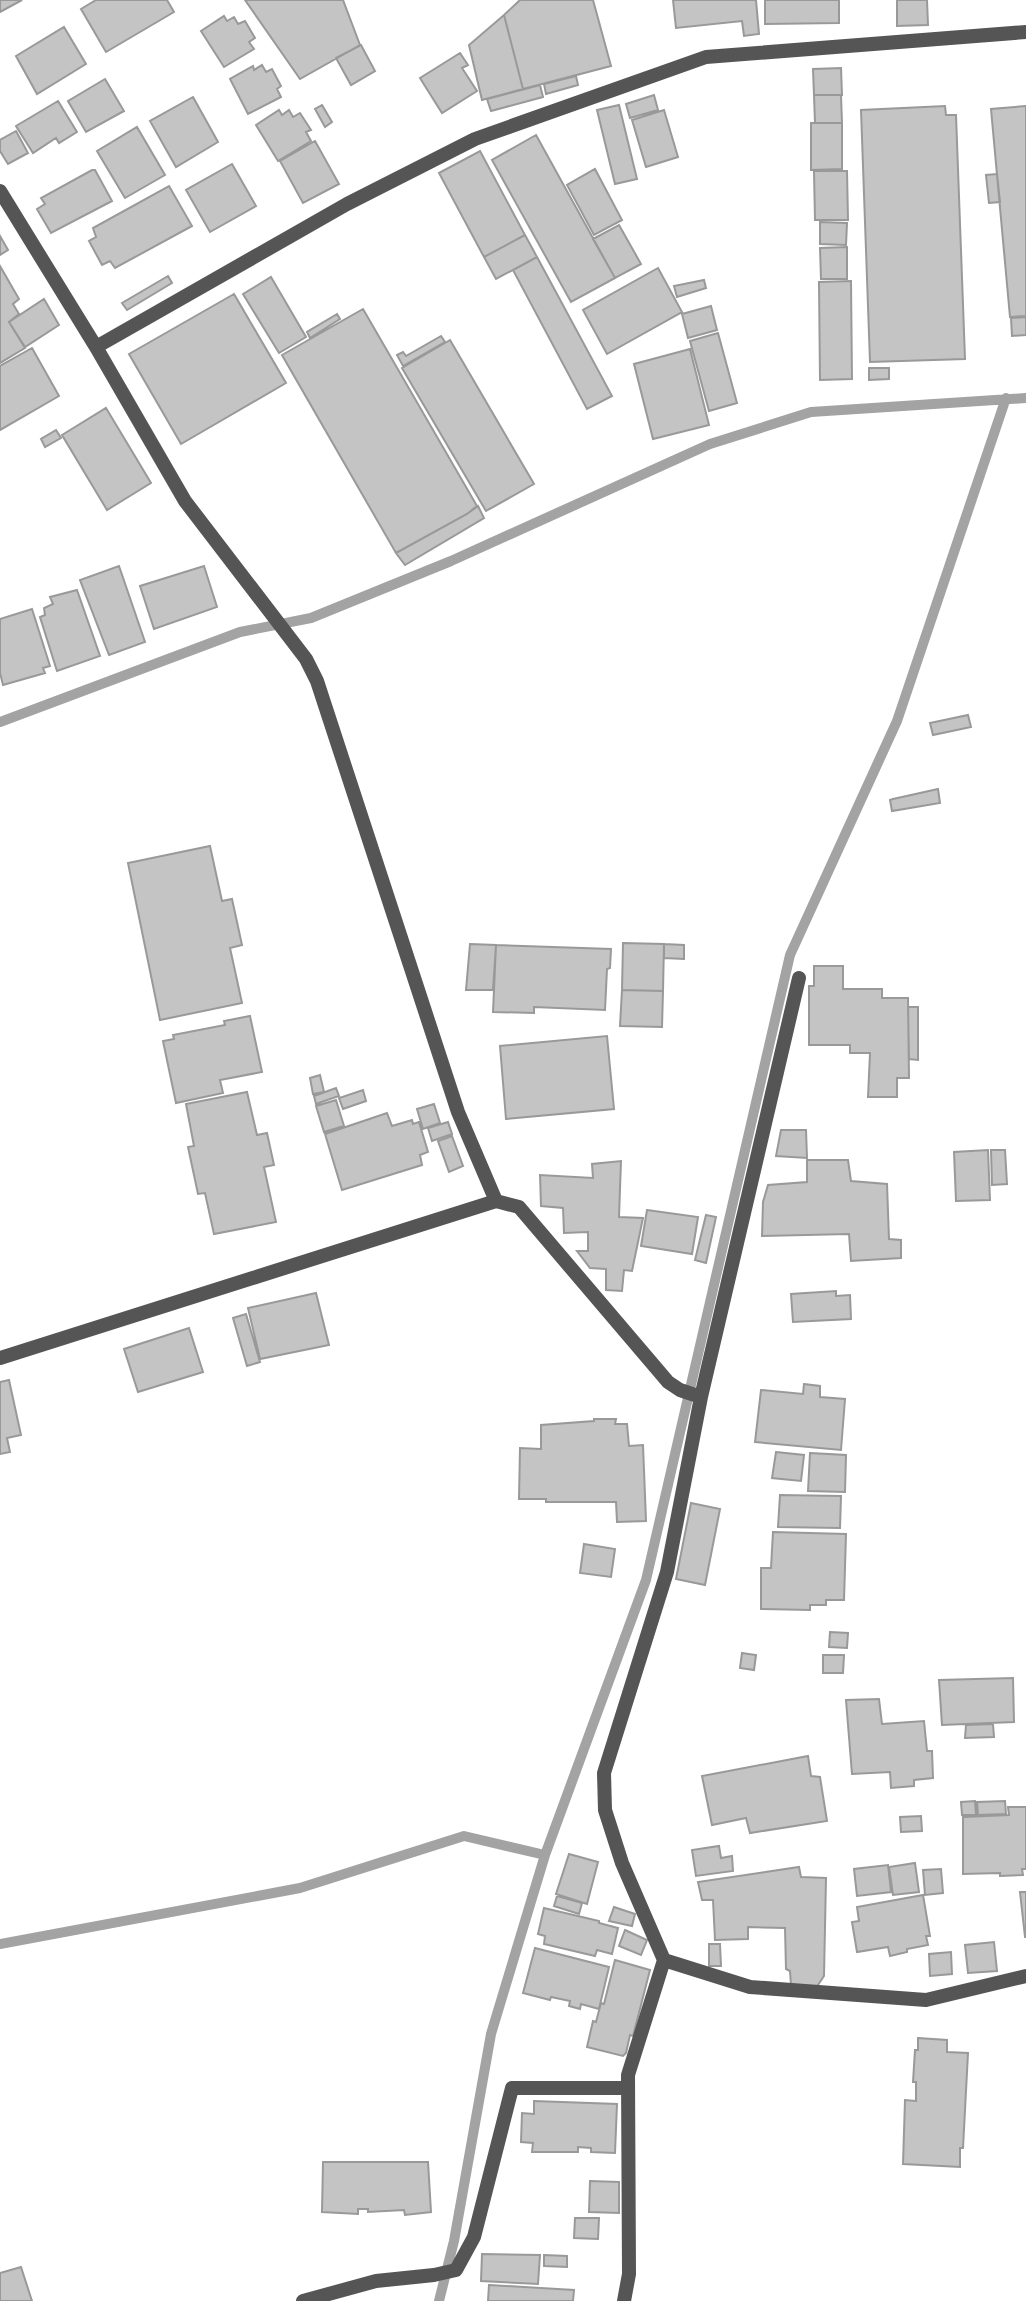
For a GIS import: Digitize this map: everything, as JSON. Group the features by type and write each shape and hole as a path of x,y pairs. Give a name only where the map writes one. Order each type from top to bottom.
{"street":[{"path":"96,347 347,204 475,139 706,57 1026,32"},
{"path":"0,191 96,347 185,501 306,659 317,681 458,1112 496,1201"},
{"path":"624,2301 629,2274 628,2076 664,1960 622,1863 605,1810 604,1773 667,1572 691,1394 799,978"},
{"path":"0,1358 496,1201 519,1207 668,1382 691,1394"},
{"path":"664,1960 750,1987 926,2000 1026,1976"},
{"path":"303,2301 376,2281 456,2270 474,2237 512,2088 628,2088"}],"building":[{"path":"0,0 22,0 0,12"},
{"path":"96,0 167,0 174,12 106,52 81,9"},
{"path":"245,0 343,0 360,45 300,79"},
{"path":"520,0 593,0 611,66 523,89 504,15"},
{"path":"673,0 756,0 759,34 744,36 742,21 676,28"},
{"path":"765,0 839,0 839,23 765,24"},
{"path":"897,0 927,0 928,25 897,26"},
{"path":"504,15 523,89 482,100 469,45"},
{"path":"224,16 227,21 234,17 238,24 245,21 255,38 249,42 254,49 224,67 201,31"},
{"path":"64,27 86,64 37,94 16,56"},
{"path":"361,45 375,71 351,85 336,58"},
{"path":"460,53 468,65 462,68 477,91 442,113 420,78"},
{"path":"262,65 266,72 272,69 281,86 277,89 281,97 248,114 230,79 253,66 254,70"},
{"path":"841,68 842,95 814,95 813,69"},
{"path":"576,76 578,85 546,94 544,84"},
{"path":"105,79 124,111 86,132 68,101"},
{"path":"540,85 543,97 491,111 487,99"},
{"path":"654,95 658,110 630,118 626,104"},
{"path":"814,95 841,95 842,123 815,123"},
{"path":"193,97 218,142 176,167 150,121"},
{"path":"58,101 77,132 59,143 56,138 33,153 16,126"},
{"path":"322,105 332,122 325,127 315,109"},
{"path":"619,105 637,179 615,184 597,110"},
{"path":"945,106 946,115 956,115 965,359 870,362 861,110"},
{"path":"1026,106 1026,316 1010,317 991,109"},
{"path":"279,110 282,115 289,110 293,117 300,113 311,130 306,132 311,141 278,161 256,125"},
{"path":"664,110 678,157 646,167 632,120"},
{"path":"811,123 842,123 842,169 811,170"},
{"path":"137,127 165,175 125,198 97,151"},
{"path":"16,131 28,153 8,164 0,151 0,140"},
{"path":"536,135 615,278 571,302 492,160"},
{"path":"315,141 339,184 303,203 280,161"},
{"path":"480,151 525,235 484,257 439,173"},
{"path":"232,164 256,206 210,232 186,190"},
{"path":"595,169 622,220 594,235 567,185"},
{"path":"95,170 112,201 51,233 37,209 45,204 41,198"},
{"path":"814,171 847,171 848,220 815,220"},
{"path":"997,174 1000,202 989,203 986,175"},
{"path":"169,186 192,226 115,268 110,261 102,265 89,241 96,237 93,228"},
{"path":"820,222 847,223 846,245 820,244"},
{"path":"619,225 641,264 615,278 593,239"},
{"path":"525,235 537,257 496,279 484,257"},
{"path":"0,236 8,250 0,255"},
{"path":"847,247 847,279 821,279 820,248"},
{"path":"537,257 612,396 587,409 513,270"},
{"path":"0,266 19,299 13,304 19,314 9,322 25,348 0,363"},
{"path":"658,268 682,312 607,354 583,310"},
{"path":"168,276 172,283 127,310 122,303"},
{"path":"271,277 306,337 279,353 243,294"},
{"path":"704,280 706,288 677,297 674,286"},
{"path":"851,281 852,379 820,380 819,282"},
{"path":"234,294 286,383 181,444 129,354"},
{"path":"44,299 59,325 25,347 9,322"},
{"path":"711,306 717,330 688,338 682,314"},
{"path":"363,309 477,506 396,553 282,355"},
{"path":"337,314 340,319 310,338 307,332"},
{"path":"1026,317 1026,335 1012,336 1011,318"},
{"path":"718,333 737,403 709,411 690,341"},
{"path":"441,336 445,342 403,366 397,355 403,352 406,356"},
{"path":"450,340 534,484 486,511 402,368"},
{"path":"32,348 59,396 0,430 0,366"},
{"path":"690,349 709,425 653,439 634,364"},
{"path":"869,368 889,368 889,379 869,380"},
{"path":"106,408 151,483 107,510 62,435"},
{"path":"56,430 61,438 45,447 41,439"},
{"path":"478,506 484,518 405,565 396,553 467,514"},
{"path":"119,566 145,642 109,655 80,580"},
{"path":"204,566 217,607 154,629 140,586"},
{"path":"77,590 100,656 57,671 40,617 45,615 44,608 53,604 50,597"},
{"path":"32,609 50,666 43,668 45,673 3,685 0,673 0,619"},
{"path":"968,715 971,727 933,735 930,723"},
{"path":"938,789 940,803 892,811 890,800"},
{"path":"210,846 222,901 232,899 242,945 230,948 242,1003 160,1020 128,863"},
{"path":"623,943 664,944 663,991 622,990"},
{"path":"470,944 496,945 493,990 466,990"},
{"path":"664,944 684,945 684,959 664,958"},
{"path":"496,945 611,949 605,1010 534,1007 534,1013 493,1012"},
{"path":"814,966 843,966 843,989 882,989 882,998 908,998 909,1078 897,1078 897,1097 868,1097 870,1053 850,1053 850,1045 809,1045 809,986 814,986"},
{"path":"622,990 663,991 662,1027 620,1026"},
{"path":"908,1007 918,1007 918,1060 909,1059"},
{"path":"250,1016 262,1072 220,1080 223,1093 176,1103 163,1041 174,1039 173,1035 225,1025 224,1021"},
{"path":"607,1036 614,1109 506,1119 500,1046"},
{"path":"320,1075 324,1092 313,1094 310,1078"},
{"path":"336,1088 339,1096 316,1104 314,1096"},
{"path":"363,1090 366,1101 343,1109 339,1098"},
{"path":"247,1092 257,1135 267,1133 274,1165 264,1167 276,1222 214,1234 205,1193 198,1194 188,1147 194,1146 186,1104"},
{"path":"336,1100 344,1126 324,1132 316,1106"},
{"path":"434,1104 440,1123 423,1129 417,1109"},
{"path":"387,1113 392,1126 412,1120 413,1124 419,1122 428,1152 420,1155 422,1165 342,1190 325,1134"},
{"path":"448,1122 452,1134 432,1141 428,1128"},
{"path":"781,1130 806,1130 807,1158 776,1156"},
{"path":"452,1136 463,1166 449,1172 438,1141"},
{"path":"988,1150 990,1200 956,1201 954,1152"},
{"path":"991,1150 1005,1150 1007,1184 992,1185"},
{"path":"807,1160 848,1160 851,1181 887,1184 889,1239 901,1240 901,1258 851,1261 849,1234 762,1236 763,1202 768,1185 807,1182"},
{"path":"621,1161 619,1217 643,1218 632,1271 624,1270 622,1291 606,1290 606,1269 590,1268 577,1251 588,1251 588,1232 564,1233 563,1208 541,1206 540,1175 593,1178 592,1164"},
{"path":"647,1210 698,1217 692,1254 641,1246"},
{"path":"706,1215 716,1217 706,1263 695,1260"},
{"path":"836,1291 836,1296 850,1295 851,1319 793,1322 791,1294"},
{"path":"316,1293 329,1345 260,1359 248,1308"},
{"path":"246,1314 260,1362 247,1366 233,1318"},
{"path":"189,1328 203,1372 138,1392 124,1349"},
{"path":"9,1380 21,1435 7,1438 10,1452 0,1454 0,1382"},
{"path":"804,1384 820,1386 820,1397 845,1399 841,1450 755,1442 761,1390 803,1394"},
{"path":"616,1419 615,1424 627,1424 629,1446 643,1445 646,1521 617,1522 616,1502 546,1502 546,1499 519,1499 520,1448 541,1449 541,1425"},
{"path":"776,1452 804,1455 801,1481 772,1478"},
{"path":"810,1453 846,1455 845,1492 808,1491"},
{"path":"780,1495 841,1496 840,1528 778,1527"},
{"path":"691,1503 720,1509 705,1585 676,1579"},
{"path":"773,1532 846,1534 844,1600 826,1600 826,1605 810,1605 810,1610 761,1609 761,1568 771,1568"},
{"path":"584,1544 615,1549 611,1577 580,1573"},
{"path":"830,1632 848,1633 847,1648 829,1647"},
{"path":"742,1653 756,1655 754,1670 740,1668"},
{"path":"823,1655 844,1655 843,1673 823,1673"},
{"path":"1013,1678 1014,1722 942,1725 939,1680"},
{"path":"879,1699 882,1724 924,1721 927,1751 932,1751 933,1778 914,1780 914,1786 891,1788 890,1772 852,1774 846,1700"},
{"path":"993,1724 994,1737 965,1738 966,1725"},
{"path":"808,1756 811,1776 820,1777 827,1821 750,1833 746,1818 712,1825 702,1776"},
{"path":"975,1801 976,1815 962,1815 961,1802"},
{"path":"1005,1801 1006,1814 978,1815 977,1802"},
{"path":"1008,1807 1026,1807 1026,1869 1022,1869 1023,1875 963,1874 963,1817 1009,1815"},
{"path":"921,1816 922,1831 901,1832 900,1817"},
{"path":"719,1846 721,1858 732,1856 733,1871 696,1876 692,1850"},
{"path":"569,1854 598,1862 587,1904 556,1894"},
{"path":"915,1863 919,1892 893,1895 889,1867"},
{"path":"888,1865 891,1892 857,1896 854,1869"},
{"path":"799,1867 801,1877 826,1878 824,1976 816,1988 791,1985 790,1971 786,1969 785,1928 748,1927 748,1939 715,1940 713,1900 702,1900 698,1882"},
{"path":"941,1869 943,1893 925,1895 923,1870"},
{"path":"1020,1892 1026,1892 1026,1937 1025,1937"},
{"path":"923,1895 930,1936 926,1936 928,1945 890,1956 888,1947 857,1952 852,1922 859,1921 857,1907"},
{"path":"557,1896 582,1903 579,1914 554,1906"},
{"path":"614,1907 635,1914 632,1926 609,1921"},
{"path":"544,1908 618,1928 612,1954 597,1950 595,1956 544,1944 545,1936 538,1934"},
{"path":"625,1930 647,1940 641,1955 619,1946"},
{"path":"994,1942 997,1971 968,1973 965,1945"},
{"path":"709,1944 720,1944 721,1966 709,1966"},
{"path":"535,1948 609,1967 599,2009 581,2004 580,2009 569,2006 570,2001 551,1997 550,2000 523,1993"},
{"path":"951,1952 952,1974 930,1976 929,1954"},
{"path":"615,1960 650,1970 633,2036 630,2035 623,2056 587,2047 593,2021 596,2022 601,2003 604,2004"},
{"path":"918,2038 947,2040 947,2052 968,2053 960,2167 903,2164 905,2100 916,2101 916,2082 913,2082"},
{"path":"534,2101 617,2104 615,2153 591,2152 591,2148 578,2147 578,2152 532,2152 533,2143 521,2142 522,2113 534,2114"},
{"path":"323,2162 428,2162 431,2212 405,2215 404,2210 368,2212 368,2209 358,2209 358,2214 322,2212"},
{"path":"590,2181 619,2182 619,2213 589,2212"},
{"path":"575,2218 599,2218 598,2239 574,2238"},
{"path":"482,2254 540,2255 538,2284 481,2281"},
{"path":"544,2255 567,2256 567,2267 544,2266"},
{"path":"21,2267 32,2301 0,2301 0,2273"},
{"path":"489,2285 574,2290 573,2301 488,2301"}],"waterway":[{"path":"439,2301 454,2241 491,2034 545,1855 646,1580 790,955 897,721 1006,398"},
{"path":"0,722 240,632 311,618 451,561 710,444 811,412 1026,398"},
{"path":"0,1944 300,1888 464,1836 545,1855"}]}
